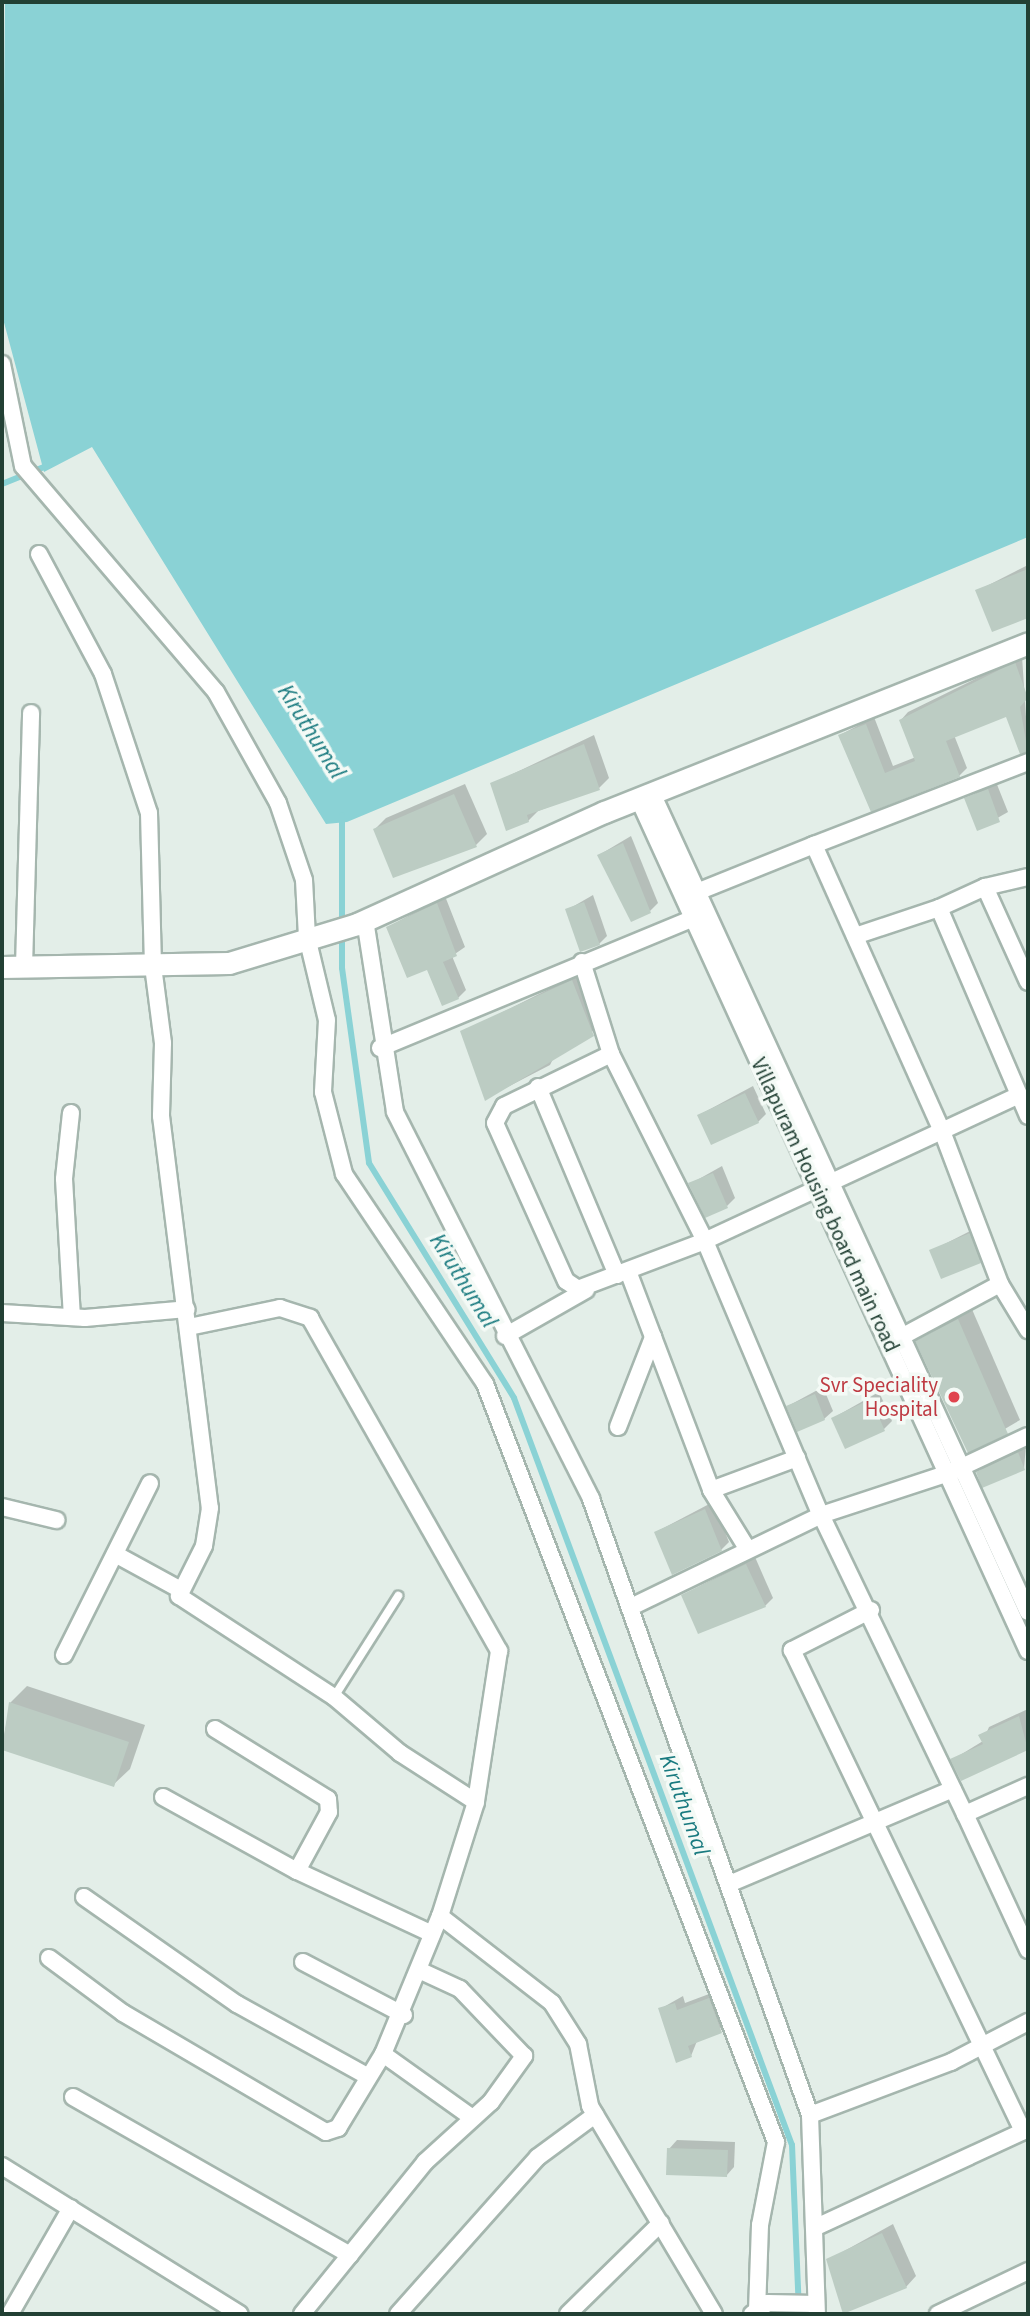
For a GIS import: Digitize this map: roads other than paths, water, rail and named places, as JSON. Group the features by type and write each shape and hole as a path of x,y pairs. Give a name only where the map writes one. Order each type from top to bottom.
{"street":[{"path":"2,364 23,466 216,692 278,803 304,880 307,937 327,1020 323,1091 344,1174 485,1384 776,2142 760,2225 759,2309 813,2307 814,2228 810,2115 591,1499 505,1336 395,1112 380,1048 361,922"},
{"path":"2,444 19,447"},
{"path":"39,554 103,674 149,813 153,966 163,1043 161,1116 210,1508 204,1546 179,1589 181,1601 334,1697 400,1753 476,1802"},
{"path":"2,967 229,963 328,929 361,922 645,795 1028,643"},
{"path":"23,967 31,713"},
{"path":"380,1048 582,962 694,918 697,892 1028,762"},
{"name":"Villapuram Housing board main road","path":"645,795 697,892 825,1184 955,1470 1028,1612"},
{"name":"Villapuram Housing board main road","path":"645,795 694,918 903,1336 1028,1651"},
{"path":"814,845 942,1131 1000,1284 1028,1330"},
{"path":"855,936 939,908 985,887 1028,877"},
{"path":"985,887 1028,982"},
{"path":"505,1336 622,1273 705,1241 942,1131 1025,1107 939,908"},
{"path":"582,962 611,1054 705,1241 821,1515 870,1611 1028,1950"},
{"path":"586,1290 566,1282 496,1132 504,1106 538,1087 611,1054"},
{"path":"538,1087 653,1337 711,1490 748,1550"},
{"path":"71,1113 64,1179 72,1317"},
{"path":"903,1336 1000,1284"},
{"path":"49,1958 119,2010 326,2132 338,2128 365,2075 383,2054 404,2015 440,1916 476,1802 499,1651 310,1318 280,1308 189,1327"},
{"path":"2,1313 72,1317 187,1309"},
{"path":"618,1427 653,1337"},
{"path":"631,1607 821,1515 955,1470 1028,1436"},
{"path":"711,1490 797,1458"},
{"path":"64,1655 150,1483"},
{"path":"2,1507 56,1520"},
{"path":"114,1554 179,1589"},
{"path":"814,2228 1026,2130 980,2045 792,1650 870,1611"},
{"path":"215,1729 328,1799 329,1812 297,1871"},
{"path":"965,1814 1028,1786"},
{"path":"730,1884 953,1789"},
{"path":"163,1797 297,1871 432,1934"},
{"path":"84,1897 236,2004 365,2075"},
{"path":"440,1916 552,2003 578,2044 595,2115 714,2314"},
{"path":"303,1962 404,2015"},
{"path":"302,2314 425,2162 471,2117 524,2056 460,1989 421,1971"},
{"path":"810,2115 980,2045 1028,2022"},
{"path":"383,2054 471,2117"},
{"path":"73,2097 350,2255"},
{"path":"398,2314 538,2157 595,2115"},
{"path":"2,2166 240,2314"},
{"path":"8,2312 71,2208"},
{"path":"569,2314 661,2223"},
{"path":"938,2314 1028,2271"}],"lane":[{"path":"334,1697 398,1596"}],"water":[{"path":"5,2 1028,2 1028,537 347,822 326,824 92,447 44,472 2,315"}],"waterway":[{"name":"Kiruthumal","path":"2,484 49,465"},
{"name":"Kiruthumal","path":"342,815 342,968 369,1163 514,1398 792,2145 799,2314"}],"place":[{"name":"Svr Speciality Hospital","path":"954,1397"}]}
